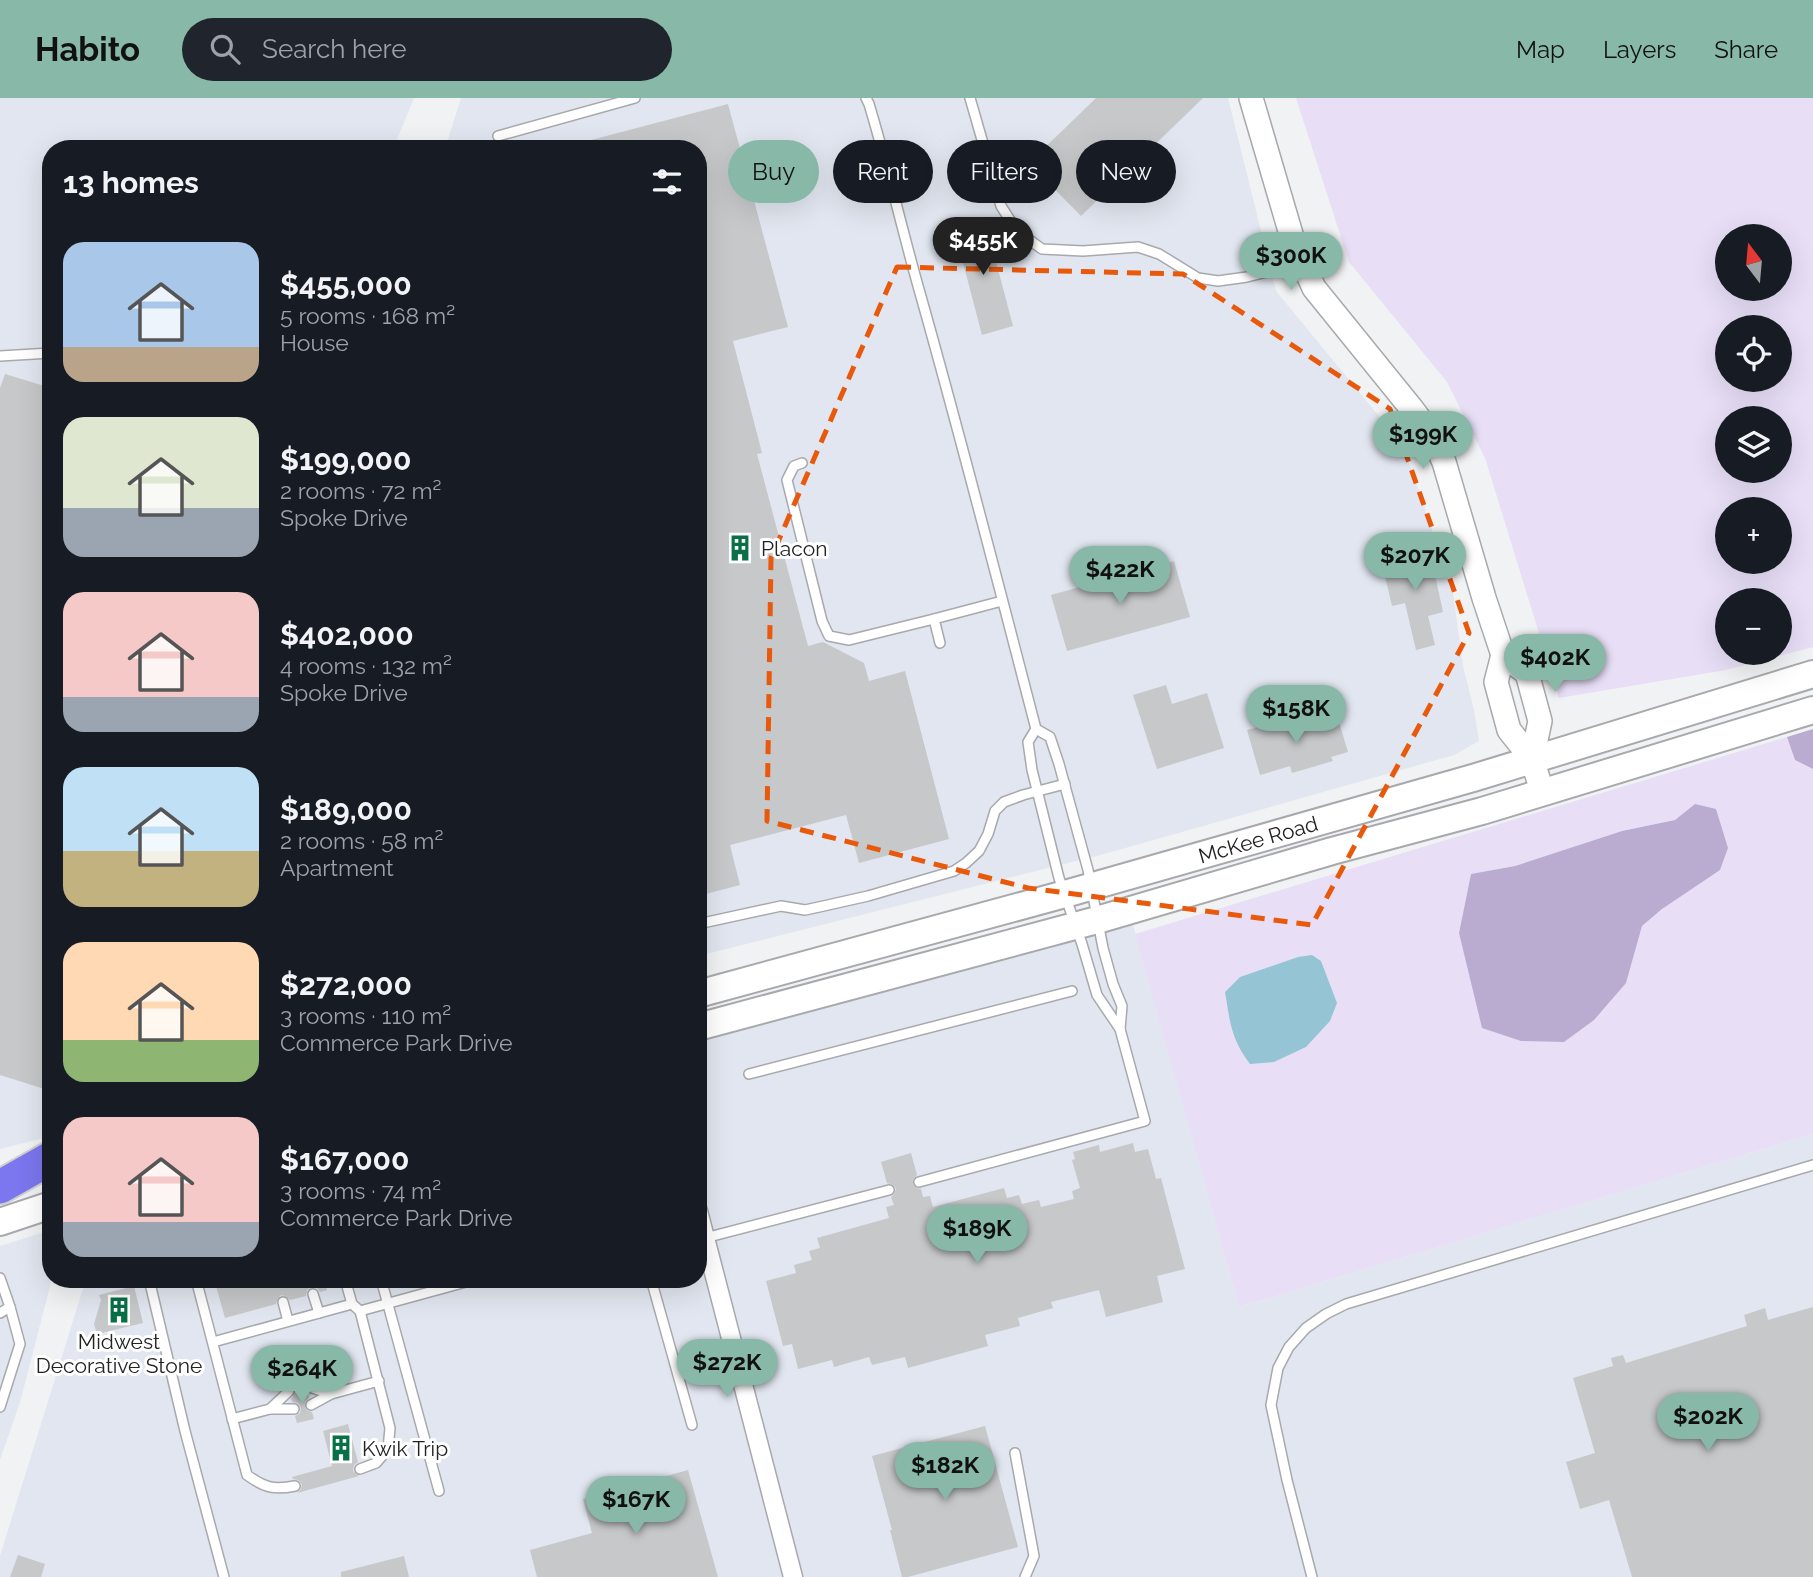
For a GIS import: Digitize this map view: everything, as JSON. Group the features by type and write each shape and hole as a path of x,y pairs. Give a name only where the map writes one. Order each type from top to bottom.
{"highway":[{"path":"0,1187 42,1161"}],"main road":[{"name":"McKee Road","path":"707,992 1065,894 1532,760 1813,674"},
{"name":"McKee Road","path":"707,1025 1086,923 1332,851 1482,811 1813,710"},
{"path":"0,1169 42,1158"},
{"path":"0,1222 42,1208"}],"street":[{"path":"1251,98 1293,241 1314,288 1433,437 1444,463 1503,655 1496,682 1509,730 1532,760 1542,791"},
{"path":"1503,655 1527,673 1540,721 1532,760"},
{"path":"707,1258 793,1577"}],"lane":[{"path":"498,136 635,98"},
{"path":"866,98 887,163 1036,729 1050,737 1088,870 1090,886 1086,923 1097,995 1120,1030 1145,1121 919,1182"},
{"path":"970,98 1001,206 1017,231 1042,249 1083,251 1138,247 1159,254 1198,278 1218,281 1248,277 1302,263"},
{"path":"0,356 42,354"},
{"path":"802,463 793,466 787,480 822,621 829,636 849,640 1003,601"},
{"path":"934,618 940,643"},
{"path":"1036,729 1028,742 1031,770 1065,894 1086,923 1122,1006 1120,1030"},
{"path":"707,922 781,906 805,910 867,896 954,871 979,851 995,811 1004,802 1065,784"},
{"path":"749,1074 1072,991"},
{"path":"1312,1577 1271,1405 1278,1368 1289,1347 1306,1328 1346,1304 1813,1165"},
{"path":"707,1238 889,1189"},
{"path":"0,1278 20,1344 0,1407"},
{"path":"151,1288 185,1431 224,1577"},
{"path":"198,1288 247,1475 262,1485 280,1489 295,1486"},
{"path":"348,1288 352,1304 360,1311 390,1427 388,1449 376,1463 360,1469"},
{"path":"384,1288 439,1491"},
{"path":"360,1311 445,1288"},
{"path":"654,1288 692,1425"},
{"path":"313,1294 318,1313"},
{"path":"283,1302 288,1321"},
{"path":"213,1342 352,1304"},
{"path":"0,1313 10,1307"},
{"path":"311,1405 331,1394 379,1381"},
{"path":"306,1386 331,1394"},
{"path":"270,1409 289,1391"},
{"path":"232,1419 270,1409 293,1409"},
{"path":"1015,1453 1034,1556 1025,1577"}],"highlighted area":[{"path":"897,267 1183,274 1390,409 1469,633 1312,925 1028,888 767,821 771,558"}],"shaded area":[{"path":"0,98 414,98 397,140 42,140 42,1138 0,1149"},
{"path":"461,98 1228,98 1276,291 1401,443 1453,593 1463,666 1479,741 1454,755 1104,854 707,954 707,140 448,140"},
{"path":"1296,98 1813,98 1813,647 1792,653 1792,588 1715,588 1715,665 1745,665 1559,698 1485,458 1447,382 1349,262"},
{"path":"1813,729 1813,769 1795,760 1787,737"},
{"path":"1787,737 1795,760 1813,769 1813,1134 1239,1307 1135,934","holes":["1695,804 1662,909 1642,926 1626,983 1459,933 1471,874 1515,866 1622,831 1675,820"]},
{"path":"1695,804 1716,809 1728,848 1720,870 1662,909 1642,926 1626,983 1594,1020 1564,1042 1521,1041 1482,1028 1459,933 1471,874 1515,866 1622,831 1675,820"},
{"path":"1133,925 1239,1307 1813,1134 1813,1577 0,1577 0,1556 83,1288 707,1288 707,1035"},
{"path":"42,1233 42,1288 50,1288 20,1402 0,1460 0,1246"}],"water":[{"path":"1312,955 1321,961 1337,1003 1330,1021 1306,1047 1274,1062 1250,1064 1235,1038 1225,992 1240,977 1298,957"}],"building":[{"path":"1096,98 1203,98 1160,140 1076,140 1076,203 1094,203 1081,216 1062,197 1062,140 1053,140"},
{"name":"Placon","path":"728,104 738,140 728,140 728,203 755,203 788,327 733,341 762,453 757,454 808,646 823,642 864,663 869,681 905,671 949,839 859,863 846,815 730,845 740,885 707,894 707,140 591,140"},
{"path":"985,220 1013,326 982,335 954,228"},
{"path":"5,374 42,385 42,1088 0,1075 0,388"},
{"path":"1429,548 1443,612 1428,616 1435,645 1416,650 1405,603 1392,606 1381,559"},
{"path":"1174,561 1190,617 1067,651 1051,595"},
{"path":"1166,685 1172,704 1207,693 1224,748 1157,769 1133,695"},
{"path":"1309,719 1311,727 1338,719 1348,752 1331,757 1333,761 1292,773 1290,766 1260,775 1247,730 1280,721 1281,727"},
{"path":"1133,1143 1135,1152 1148,1149 1156,1179 1161,1178 1185,1269 1157,1276 1163,1302 1106,1317 1099,1290 1051,1302 1053,1308 1018,1318 1020,1326 985,1335 988,1346 908,1368 905,1357 872,1365 869,1357 834,1367 832,1360 798,1369 792,1344 783,1346 766,1281 796,1273 794,1265 812,1260 809,1251 820,1248 817,1238 889,1218 886,1207 894,1205 891,1197 896,1189 887,1183 881,1162 911,1153 917,1175 913,1184 921,1189 923,1197 930,1196 933,1207 1004,1188 1007,1198 1019,1195 1022,1204 1039,1200 1041,1207 1074,1199 1072,1191 1080,1188 1072,1160 1075,1159 1073,1152 1099,1145 1100,1152"},
{"name":"Midwest Decorative Stone","path":"134,1288 143,1323 97,1334 94,1324 101,1300 99,1295"},
{"path":"217,1288 310,1288 306,1296 290,1300 281,1295 276,1304 225,1318"},
{"path":"1813,1307 1813,1577 1632,1577 1609,1500 1580,1509 1566,1462 1595,1453 1573,1378 1613,1366 1611,1358 1623,1355 1626,1363 1747,1326 1744,1315 1765,1308 1768,1320"},
{"name":"Kwik Trip","path":"300,1383 300,1390 308,1394 309,1398 305,1402 305,1408 312,1412 314,1419 297,1423 295,1416 300,1413 301,1408 298,1403 292,1402 296,1389 292,1385"},
{"name":"Kwik Trip","path":"348,1424 358,1462 353,1471 359,1476 297,1493 302,1484 292,1477 332,1466 323,1431"},
{"path":"985,1426 1018,1547 902,1577 872,1456"},
{"path":"688,1470 718,1577 537,1577 530,1550 592,1533 583,1499"},
{"path":"18,1555 45,1564 41,1577 10,1577"},
{"path":"404,1556 409,1577 341,1577 341,1572"}],"place":[{"name":"Placon","path":"740,548"},
{"name":"Midwest Decorative Stone","path":"119,1310"},
{"name":"Kwik Trip","path":"341,1448"}]}
